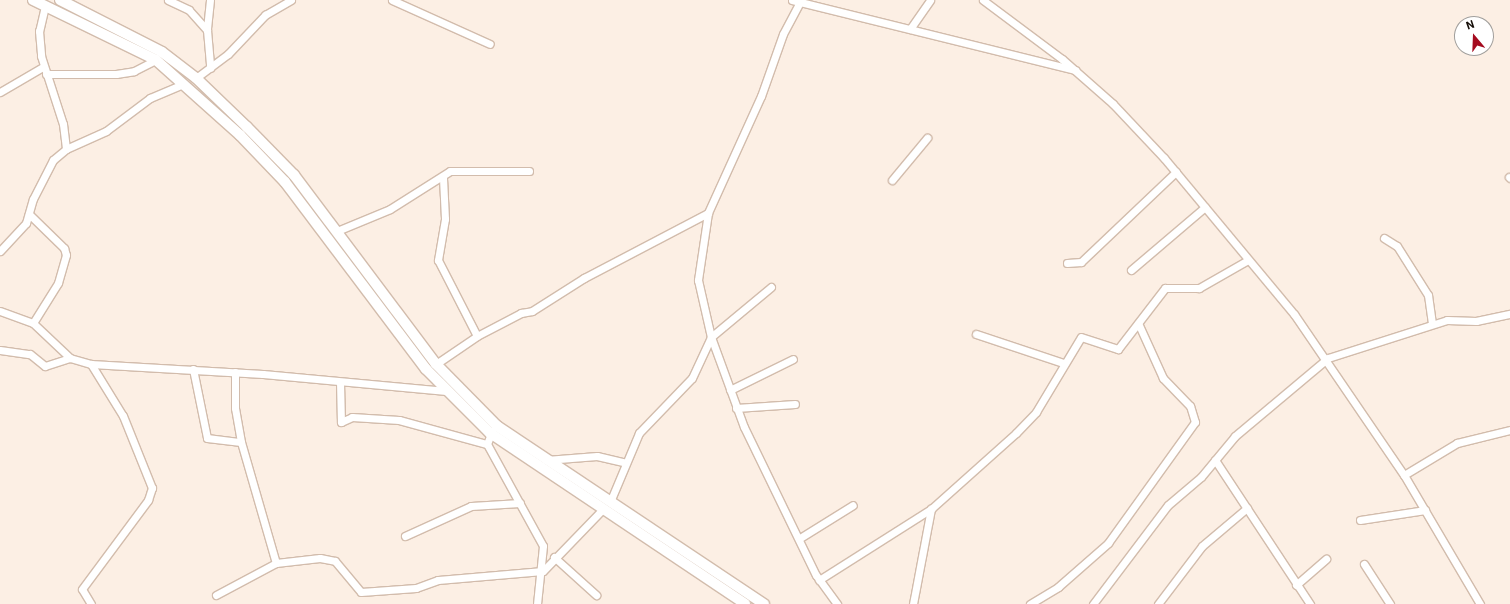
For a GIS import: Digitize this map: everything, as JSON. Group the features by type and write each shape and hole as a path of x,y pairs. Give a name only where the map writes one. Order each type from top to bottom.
{"street":[{"path":"32,0 156,60 184,84 286,182 446,391 490,433 602,510 745,604"},
{"path":"60,0 141,39 196,78 294,175 436,364 497,426 545,460 764,604"},
{"path":"168,0 189,10 206,30"},
{"path":"210,0 206,30 210,68"},
{"path":"196,78 210,68 266,15 291,0"},
{"path":"392,0 490,44"},
{"path":"792,0 1077,71"},
{"path":"910,29 930,0"},
{"path":"984,0 1077,71 1113,104 1176,172 1205,207 1328,358 1404,475 1480,604"},
{"path":"800,1 783,34 761,96 708,213 698,280 711,338 736,408 819,580 837,604"},
{"path":"45,6 39,31 45,70 63,124 66,149"},
{"path":"0,92 45,70 122,73 145,67 156,60"},
{"path":"0,251 29,214 49,167 66,149 106,131 150,98 184,84"},
{"path":"892,180 928,138"},
{"path":"337,231 390,209 461,169 528,172"},
{"path":"1067,263 1081,262 1176,172"},
{"path":"443,178 445,219 438,260 477,336"},
{"path":"1131,270 1205,207"},
{"path":"436,364 477,336 521,313 532,311 584,278 708,213"},
{"path":"29,214 64,248 66,255 58,283 33,323"},
{"path":"1384,238 1397,246 1428,295 1432,324"},
{"path":"819,580 931,509 1036,412 1063,363 1081,337 1114,350 1138,323 1164,288 1199,288 1248,260"},
{"path":"610,502 624,462 639,434 692,378 711,338 771,288"},
{"path":"0,311 33,323 70,358 91,364 235,372 446,391"},
{"path":"1093,604 1168,505 1215,460 1235,436 1328,358 1432,324 1510,314"},
{"path":"1030,604 1058,586 1108,543 1195,422 1190,406 1163,378 1138,323"},
{"path":"976,334 1063,363"},
{"path":"0,350 30,354 45,366 70,358"},
{"path":"730,390 793,359"},
{"path":"91,364 123,416 152,488 148,500 82,589 91,604"},
{"path":"193,369 208,438 241,442"},
{"path":"235,372 235,408 241,442 276,563"},
{"path":"340,382 340,422 352,417 398,420 487,444"},
{"path":"736,408 795,404"},
{"path":"497,426 490,433 487,444 540,536 542,571 537,604"},
{"path":"1404,475 1457,443 1510,430"},
{"path":"545,460 597,456 624,462"},
{"path":"1215,460 1296,585 1310,604"},
{"path":"405,536 471,506 520,503"},
{"path":"800,538 853,506"},
{"path":"1158,604 1202,546 1247,508"},
{"path":"913,604 931,509"},
{"path":"216,596 276,563 329,559 346,570 357,590 367,592 416,588 438,580 542,571 554,556 602,510"},
{"path":"1360,520 1425,510"},
{"path":"554,556 596,595"},
{"path":"1296,585 1326,559"},
{"path":"1364,564 1390,604"}]}
